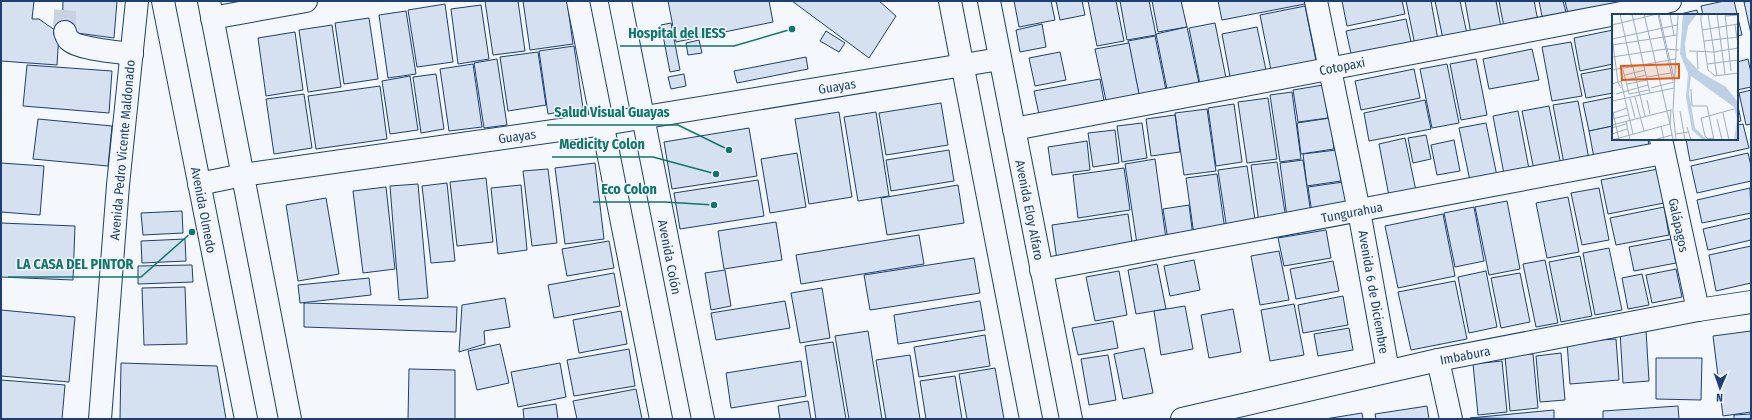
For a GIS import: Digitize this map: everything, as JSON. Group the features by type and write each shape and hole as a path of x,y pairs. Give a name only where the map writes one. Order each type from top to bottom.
{"street":[{"name":"Avenida Pedro Vicente Maldonado","path":"100,419 118,184 137,1"},
{"name":"Avenida Olmedo","path":"163,1 246,419"},
{"path":"290,419 210,9 306,1"},
{"path":"578,1 661,419"},
{"name":"Avenida Colón","path":"620,1 703,419"},
{"path":"950,1 1031,419"},
{"name":"Avenida Eloy Alfaro","path":"989,1 1071,419"},
{"name":"Avenida 6 de Diciembre","path":"1316,1 1359,211 1388,372"},
{"name":"Cotopaxi","path":"1014,130 1636,9 1670,1"},
{"path":"66,32 67,37 74,43 89,48 132,54"},
{"name":"Guayas","path":"199,184 243,175 643,118 1000,59"},
{"name":"Tungurahua","path":"1042,270 1359,211 1662,146"},
{"name":"Galápagos","path":"1662,146 1698,310"},
{"name":"Imbabura","path":"1182,419 1438,360 1698,310 1751,302"},
{"path":"1438,360 1451,419"}],"building":[{"path":"1,1 34,1 32,19 39,19 59,33 57,65 1,61"},
{"path":"63,1 117,1 114,38 62,31"},
{"path":"485,1 518,1 525,51 493,55"},
{"path":"523,1 567,1 573,44 530,50"},
{"path":"668,1 769,1 773,22 676,42"},
{"path":"792,1 879,1 896,16 869,58"},
{"path":"1014,1 1051,1 1055,20 1019,27"},
{"path":"1056,1 1082,1 1085,15 1060,20"},
{"path":"1088,1 1116,1 1124,41 1097,46"},
{"path":"1120,1 1149,1 1156,35 1127,40"},
{"path":"1152,1 1181,1 1187,27 1158,32"},
{"path":"1218,1 1304,1 1305,4 1222,20"},
{"path":"1342,1 1402,1 1405,14 1347,26"},
{"path":"1406,1 1431,1 1438,40 1415,45"},
{"path":"1435,1 1460,1 1467,34 1443,39"},
{"path":"1465,1 1496,1 1501,27 1471,34"},
{"path":"1499,1 1534,1 1538,21 1504,27"},
{"path":"1539,1 1563,1 1567,16 1543,21"},
{"path":"1565,1 1620,1 1620,3 1568,14"},
{"path":"1724,1 1734,1 1737,14 1703,14 1701,6"},
{"path":"1751,1 1751,34 1744,2"},
{"path":"445,4 453,62 417,67 408,10"},
{"path":"481,5 489,59 458,64 451,9"},
{"path":"1305,6 1317,66 1272,75 1260,15"},
{"path":"1697,10 1698,14 1680,14"},
{"path":"406,11 416,74 388,78 379,15"},
{"path":"369,18 378,79 344,84 335,23"},
{"path":"1738,18 1742,35 1738,36"},
{"path":"1406,19 1412,46 1352,58 1346,31"},
{"path":"671,23 680,70 670,72 661,25"},
{"path":"1215,23 1227,83 1201,89 1189,28"},
{"path":"1042,24 1046,47 1020,52 1016,30"},
{"path":"332,25 341,87 308,92 299,30"},
{"path":"1187,27 1200,88 1168,94 1156,34"},
{"path":"1257,27 1267,75 1231,82 1222,34"},
{"path":"1612,30 1612,64 1580,71 1574,38"},
{"path":"826,31 845,43 839,52 820,41"},
{"path":"295,32 303,90 266,96 258,38"},
{"path":"1155,36 1167,95 1140,100 1128,41"},
{"path":"699,40 702,53 688,55 686,43"},
{"path":"1571,42 1582,96 1552,101 1542,47"},
{"path":"1129,43 1140,99 1107,105 1095,49"},
{"path":"574,46 583,108 548,114 539,51"},
{"path":"1532,49 1539,80 1489,89 1483,59"},
{"path":"538,52 546,105 508,111 500,57"},
{"path":"1060,52 1066,80 1035,86 1029,58"},
{"path":"806,57 808,69 737,83 734,71"},
{"path":"497,59 507,125 484,128 474,63"},
{"path":"1476,59 1487,115 1461,120 1450,64"},
{"path":"1748,59 1751,73 1751,87 1738,90 1738,62"},
{"path":"473,64 482,127 449,131 440,69"},
{"path":"1447,64 1459,123 1432,128 1420,69"},
{"path":"27,65 112,71 109,113 23,106"},
{"path":"1612,68 1612,93 1586,98 1581,74"},
{"path":"1414,69 1420,98 1361,110 1355,81"},
{"path":"436,74 444,129 421,133 413,77"},
{"path":"684,74 686,86 671,89 668,77"},
{"path":"410,76 418,130 390,134 382,81"},
{"path":"1100,79 1105,106 1040,119 1034,91"},
{"path":"1323,85 1328,118 1298,122 1293,90"},
{"path":"380,86 387,139 316,149 308,96"},
{"path":"1751,90 1751,124 1746,125 1739,93"},
{"path":"1292,92 1301,159 1280,162 1270,95"},
{"path":"304,94 312,148 274,154 266,99"},
{"path":"1612,97 1612,126 1589,131 1583,103"},
{"path":"1268,98 1277,159 1247,163 1238,102"},
{"path":"1425,100 1431,129 1369,141 1364,113"},
{"path":"1578,101 1589,159 1564,164 1553,105"},
{"path":"941,103 948,145 886,155 879,113"},
{"path":"1234,104 1242,162 1216,166 1208,108"},
{"path":"1549,106 1561,165 1534,170 1522,111"},
{"path":"1738,106 1741,121 1738,122"},
{"path":"1207,109 1216,171 1184,175 1175,113"},
{"path":"1518,111 1529,169 1504,174 1493,116"},
{"path":"839,112 852,197 809,204 795,119"},
{"path":"876,112 889,196 858,201 844,117"},
{"path":"1175,115 1180,152 1151,156 1146,119"},
{"path":"1330,118 1334,149 1301,154 1297,123"},
{"path":"38,119 112,126 108,166 33,159"},
{"path":"1142,123 1147,158 1122,162 1117,126"},
{"path":"1486,123 1497,176 1470,181 1459,128"},
{"path":"1743,124 1749,148 1690,161 1686,140 1738,140 1738,125"},
{"path":"1612,126 1612,140 1648,140 1649,147 1594,158 1589,131"},
{"path":"749,128 757,176 672,189 664,142"},
{"path":"1115,130 1119,163 1093,167 1088,133"},
{"path":"1426,135 1431,159 1413,163 1408,138"},
{"path":"1405,138 1416,191 1389,196 1379,144"},
{"path":"1454,140 1460,171 1437,175 1431,145"},
{"path":"1087,141 1090,170 1052,175 1048,147"},
{"path":"949,150 954,181 891,191 886,160"},
{"path":"1336,150 1341,181 1307,186 1303,154"},
{"path":"797,153 806,207 770,213 761,159"},
{"path":"1748,153 1751,166 1751,181 1697,193 1691,166"},
{"path":"1155,159 1166,239 1137,244 1125,164"},
{"path":"1303,160 1311,214 1287,217 1280,163"},
{"path":"1277,162 1286,219 1259,223 1251,165"},
{"path":"1,163 44,166 40,215 1,212"},
{"path":"595,163 604,239 565,244 555,168"},
{"path":"1247,166 1256,226 1227,230 1218,170"},
{"path":"1124,168 1130,210 1078,218 1073,175"},
{"path":"548,169 557,243 532,246 523,171"},
{"path":"1658,169 1664,203 1608,214 1601,180"},
{"path":"1217,174 1225,230 1194,235 1186,178"},
{"path":"486,178 493,242 457,246 450,182"},
{"path":"758,180 764,216 680,229 674,193"},
{"path":"1343,182 1347,208 1312,213 1308,187"},
{"path":"447,183 455,261 431,263 422,186"},
{"path":"418,184 428,298 399,300 390,186"},
{"path":"521,185 527,250 498,254 491,188"},
{"path":"958,185 964,223 887,235 881,198"},
{"path":"386,187 395,269 363,273 353,191"},
{"path":"1599,188 1609,240 1582,245 1571,193"},
{"path":"1750,188 1751,213 1702,223 1697,200"},
{"path":"1568,197 1579,252 1547,258 1536,203"},
{"path":"326,198 339,274 298,281 286,205"},
{"path":"1507,201 1520,269 1489,275 1475,207"},
{"path":"1189,205 1193,236 1168,240 1163,209"},
{"path":"1474,207 1484,261 1455,267 1444,213"},
{"path":"1664,207 1669,235 1616,245 1610,218"},
{"path":"182,211 183,233 143,235 141,213"},
{"path":"1128,214 1133,249 1057,260 1052,225"},
{"path":"1443,214 1455,276 1398,288 1385,226"},
{"path":"1751,218 1751,240 1708,250 1703,229"},
{"path":"776,222 782,260 724,269 718,231"},
{"path":"1,223 75,226 73,280 1,277"},
{"path":"1326,230 1331,258 1284,266 1278,238"},
{"path":"919,235 924,264 801,284 796,255"},
{"path":"185,239 186,261 142,263 141,241"},
{"path":"1671,239 1676,263 1634,271 1629,247"},
{"path":"609,241 614,268 567,276 562,249"},
{"path":"1751,246 1751,283 1716,291 1709,255"},
{"path":"1609,248 1622,310 1595,315 1583,253"},
{"path":"1279,251 1289,300 1260,305 1251,256"},
{"path":"1580,256 1592,316 1561,322 1549,262"},
{"path":"974,258 980,293 870,310 864,275"},
{"path":"1194,260 1200,290 1170,296 1164,266"},
{"path":"1545,260 1558,323 1536,327 1523,264"},
{"path":"1333,261 1339,291 1296,299 1290,269"},
{"path":"1157,264 1166,309 1136,314 1128,270"},
{"path":"192,265 193,282 138,284 138,266"},
{"path":"1676,269 1682,297 1652,303 1646,275"},
{"path":"725,270 731,306 711,310 705,273"},
{"path":"1119,271 1127,315 1095,321 1086,277"},
{"path":"1486,271 1497,327 1469,333 1458,277"},
{"path":"614,273 620,306 554,318 548,285"},
{"path":"1520,273 1530,322 1501,328 1491,278"},
{"path":"1642,274 1649,305 1628,309 1622,278"},
{"path":"369,278 371,295 300,303 298,285"},
{"path":"1455,281 1467,339 1411,350 1398,292"},
{"path":"185,287 187,344 144,345 142,288"},
{"path":"822,288 830,338 800,343 791,293"},
{"path":"1343,296 1348,325 1303,333 1298,305"},
{"path":"505,298 510,327 484,331 485,344 459,352 462,305"},
{"path":"785,301 790,328 716,340 711,313"},
{"path":"980,301 985,330 898,344 894,315"},
{"path":"304,303 457,307 456,332 304,327"},
{"path":"1294,304 1304,355 1270,361 1261,310"},
{"path":"1185,306 1193,349 1161,355 1154,311"},
{"path":"1233,309 1241,352 1209,358 1201,315"},
{"path":"1,310 75,317 69,382 1,376"},
{"path":"621,311 627,344 579,353 573,320"},
{"path":"1113,321 1118,348 1078,355 1072,328"},
{"path":"1349,328 1353,350 1318,356 1314,334"},
{"path":"1646,330 1649,381 1623,383 1620,331"},
{"path":"868,331 882,419 849,419 835,336"},
{"path":"1751,331 1751,412 1723,416 1713,336"},
{"path":"985,335 990,366 919,377 914,347"},
{"path":"1616,339 1619,380 1570,384 1567,342"},
{"path":"833,342 846,419 816,419 805,346"},
{"path":"500,344 509,383 477,390 468,351"},
{"path":"1144,348 1153,393 1123,399 1114,354"},
{"path":"629,349 635,386 574,396 567,360"},
{"path":"1561,353 1565,400 1540,402 1536,356"},
{"path":"1533,354 1538,408 1510,411 1505,356"},
{"path":"910,355 920,419 886,419 876,360"},
{"path":"1108,355 1116,400 1089,405 1081,359"},
{"path":"1656,358 1702,358 1701,400 1656,399"},
{"path":"801,361 806,396 731,408 726,373"},
{"path":"1502,361 1507,412 1478,415 1473,364"},
{"path":"121,363 217,366 226,419 120,419"},
{"path":"560,363 566,397 518,407 511,372"},
{"path":"995,368 1004,419 967,419 959,374"},
{"path":"409,369 455,370 455,419 408,419"},
{"path":"955,376 962,419 926,419 920,381"},
{"path":"1,380 65,385 62,419 1,419"},
{"path":"636,389 642,419 577,419 573,401"},
{"path":"808,401 811,419 780,419 778,406"},
{"path":"556,404 558,419 524,419 523,409"},
{"path":"1427,406 1429,419 1376,419 1375,414"},
{"path":"1678,406 1679,419 1603,419 1603,411"},
{"path":"1554,410 1554,419 1470,418"},
{"path":"1362,413 1363,419 1325,419"},
{"path":"1751,414 1751,419 1734,419 1734,415"}],"tunnel":[{"path":"65,32 66,1"}],"place":[{"name":"Hospital del IESS","path":"792,29"},
{"name":"Salud Visual Guayas","path":"729,150"},
{"name":"Medicity Colon","path":"716,174"},
{"name":"Eco Colon","path":"714,205"},
{"name":"LA CASA DEL PINTOR","path":"192,232"}]}
